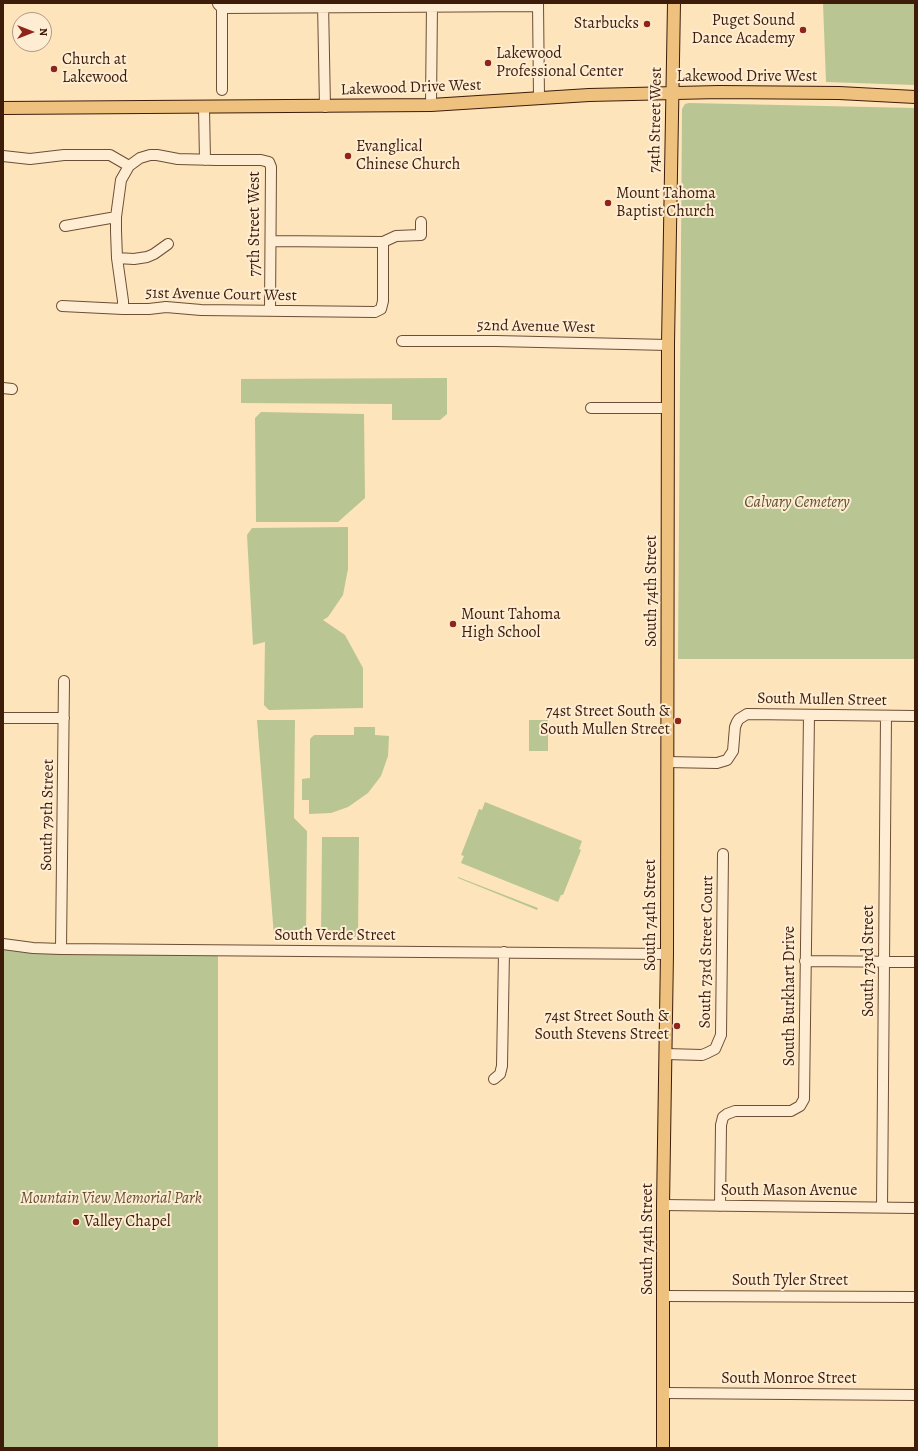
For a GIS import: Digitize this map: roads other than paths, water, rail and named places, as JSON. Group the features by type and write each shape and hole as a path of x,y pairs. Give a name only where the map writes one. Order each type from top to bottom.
{"main road":[{"name":"74th Street West","path":"668,382 674,3"},
{"name":"Lakewood Drive West","path":"3,108 431,106 589,95 672,93 805,92 915,97"},
{"name":"South 74th Street","path":"663,1448 668,382"}],"street":[{"path":"222,90 220,5 538,4 539,98"},
{"path":"323,5 325,107"},
{"path":"431,106 432,5"},
{"path":"122,309 123,301 117,258 116,218 121,180 129,166 140,158 150,155 205,160 204,108"},
{"path":"3,156 30,159 64,155 110,156 129,166"},
{"name":"77th Street West","path":"205,160 268,161 271,167 270,311"},
{"path":"65,226 116,218"},
{"path":"270,241 383,242 396,236 421,235 421,222"},
{"name":"51st Avenue Court West","path":"62,306 149,310 166,307 202,310 375,312 380,310 382,306 383,242"},
{"path":"117,258 134,259 147,257 168,244"},
{"name":"52nd Avenue West","path":"402,341 496,341 668,345"},
{"path":"591,408 668,408"},
{"name":"South 79th Street","path":"61,949 64,681"},
{"name":"South Mullen Street","path":"667,762 717,763 727,760 733,751 737,722 747,714 915,716"},
{"name":"South Burkhart Drive","path":"720,1206 721,1125 723,1117 735,1111 791,1111 800,1106 804,1099 809,715"},
{"name":"South 73rd Street","path":"882,1207 886,716"},
{"path":"3,718 64,718"},
{"name":"South 73rd Street Court","path":"666,1054 702,1055 716,1049 719,1043 722,1029 723,854"},
{"name":"South Verde Street","path":"3,944 33,948 61,949 666,954"},
{"path":"494,1079 500,1074 502,1066 504,952"},
{"path":"805,961 915,962"},
{"name":"South Mason Avenue","path":"663,1205 915,1208"},
{"name":"South Tyler Street","path":"664,1296 915,1297"},
{"name":"South Monroe Street","path":"664,1393 915,1395"}],"place":[{"name":"Starbucks","path":"647,24"},
{"name":"Puget Sound Dance Academy","path":"803,30"},
{"name":"Lakewood Professional Center","path":"488,63"},
{"name":"Church at Lakewood","path":"54,69"},
{"name":"Evanglical Chinese Church","path":"348,156"},
{"name":"Mount Tahoma Baptist Church","path":"608,203"},
{"name":"Mount Tahoma High School","path":"453,624"},
{"name":"74st Street South & South Mullen Street","path":"678,721"},
{"name":"74st Street South & South Stevens Street","path":"677,1026"},
{"name":"Valley Chapel","path":"76,1222"}],"park label":[{"name":"Calvary Cemetery","path":"797,503"},
{"name":"Mountain View Memorial Park","path":"111,1199"}]}
